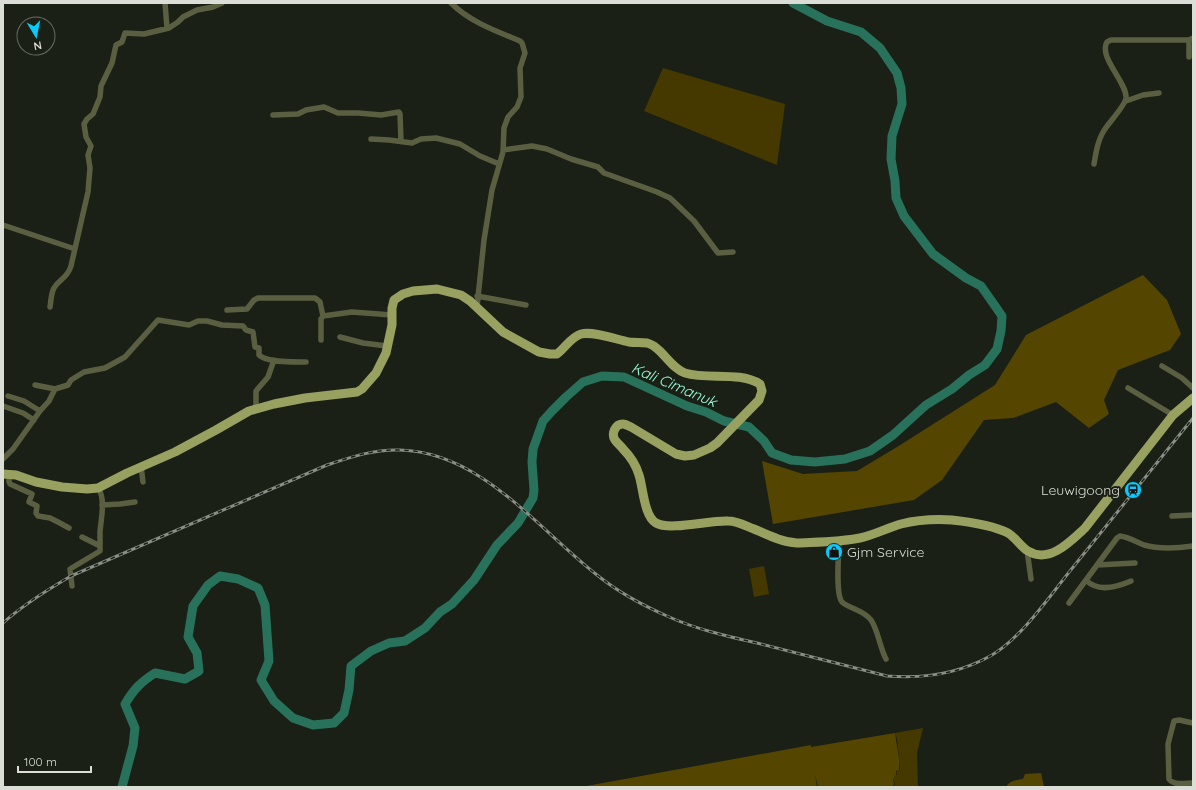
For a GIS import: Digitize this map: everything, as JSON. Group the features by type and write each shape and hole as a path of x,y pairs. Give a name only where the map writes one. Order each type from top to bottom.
{"main road":[{"path":"6,474 62,487 87,489 98,488 212,433 249,411 321,395 357,392 362,389 376,373 386,353 392,325 392,308 394,300 409,292 423,289 437,289 461,295 503,332 543,353 557,354 570,341 581,334 598,335 651,345 663,354 675,367 685,373 714,377 738,377 755,381 762,387 759,400 717,442 699,454 685,456 671,451 631,427 623,424 614,430 615,441 629,456 636,468 642,483 648,510 653,520 662,525 674,526 729,521 789,542 839,541 868,536 908,523 934,520 952,520 997,529 1015,539 1026,550 1036,555 1047,556 1076,536 1084,528 1173,415 1193,398"}],"street":[{"path":"165,3 166,28"},
{"path":"50,307 54,288 69,273 88,192 90,168 88,155 91,146 86,136 84,124 93,114 100,97 101,86 112,63 116,45 122,42 125,33 144,34 166,28 178,22 183,17 198,10 213,7 222,3"},
{"path":"451,3 473,20 520,41 524,48 524,56 520,68 521,97 517,107 508,117 504,128 503,150 492,190 484,240 477,296 477,308"},
{"path":"1126,101 1125,92 1112,68 1105,50 1107,42 1111,40 1191,39 1189,57"},
{"path":"1094,164 1097,147 1104,129 1126,101 1142,95 1159,92"},
{"path":"273,115 298,114 306,110 324,107 338,113 381,115 399,112 401,142"},
{"path":"371,139 412,143 421,139 442,139 460,144 475,154 499,164"},
{"path":"503,150 532,146 547,148 571,159 598,166 604,173 670,198 694,221 718,252 733,252"},
{"path":"684,212 694,212"},
{"path":"3,225 75,249"},
{"path":"477,296 526,305"},
{"path":"227,310 247,309 254,300 258,298 315,298 320,302 323,316 320,319 321,340"},
{"path":"323,316 352,312 392,315"},
{"path":"35,385 55,388 64,386 84,372 105,368 125,357 158,320 189,325 198,321 207,321 222,325 244,326 246,330 253,332 254,346 259,348 259,355 262,358 306,362"},
{"path":"340,337 364,343 387,346"},
{"path":"256,409 256,391 268,377 274,360"},
{"path":"1162,366 1182,378 1193,388"},
{"path":"3,459 13,449 40,411 49,402 55,388"},
{"path":"1128,388 1173,415"},
{"path":"8,396 24,401 40,411"},
{"path":"3,406 23,413 34,420"},
{"path":"141,466 143,482"},
{"path":"6,474 10,484 32,494 29,502 38,506 35,511 38,516 55,520 68,528"},
{"path":"72,586 70,570 100,551 102,505 100,491 98,488"},
{"path":"102,505 135,502"},
{"path":"1172,516 1193,515"},
{"path":"1069,602 1120,536 1149,546 1193,546"},
{"path":"82,537 100,546"},
{"path":"839,541 838,588 840,598 843,603 870,618 886,660"},
{"path":"1026,550 1031,579"},
{"path":"1097,565 1135,563"},
{"path":"1086,580 1092,586 1100,588 1116,586 1130,581"},
{"path":"1193,723 1176,720 1174,721 1168,744 1170,781 1173,783 1193,783"}],"shaded area":[{"path":"663,68 785,104 777,165 644,111"},
{"path":"1143,275 1167,300 1181,334 1170,350 1118,370 1104,400 1109,414 1089,428 1056,402 1013,418 984,420 942,480 914,500 773,524 762,461 803,474 857,471 995,385 1026,335"},
{"path":"764,566 769,594 754,597 749,569"},
{"path":"923,728 917,753 918,787 892,787 895,784 893,779 897,774 896,772 900,769 895,733"},
{"path":"895,733 899,770 896,771 896,775 893,779 894,784 892,787 818,787 815,774 817,787 581,787 811,745 811,747"},
{"path":"1041,773 1044,787 1006,787 1015,780 1023,779 1025,774"}],"waterway":[{"name":"Kali Cimanuk","path":"122,787 133,746 135,728 125,704 138,686 155,673 185,679 199,671 197,653 188,637 193,606 208,585 220,576 238,579 258,588 265,605 269,661 261,680 274,701 293,718 313,725 334,723 344,713 349,690 351,666 371,651 389,643 405,641 425,628 440,612 452,604 474,580 497,545 518,523 533,498 533,449 543,421 583,382 602,376 624,377 724,421 749,427 764,441 772,453 791,460 815,462 845,459 870,451 893,435 926,405 952,389 969,375 985,365 997,349 1001,331 1002,316 981,286 966,278 933,254 904,216 896,198 891,159 892,136 902,104 901,88 897,73 880,48 861,32 827,21 793,3"}],"railway":[{"path":"3,623 27,603 71,576 327,465 372,452 400,450 429,454 457,464 482,478 530,515 605,581 639,603 678,621 722,635 887,676 915,677 941,674 967,667 992,655 1003,648 1024,628 1193,418"}],"place":[{"name":"Leuwigoong","path":"1133,490"},
{"name":"Gjm Service","path":"834,552"}]}
